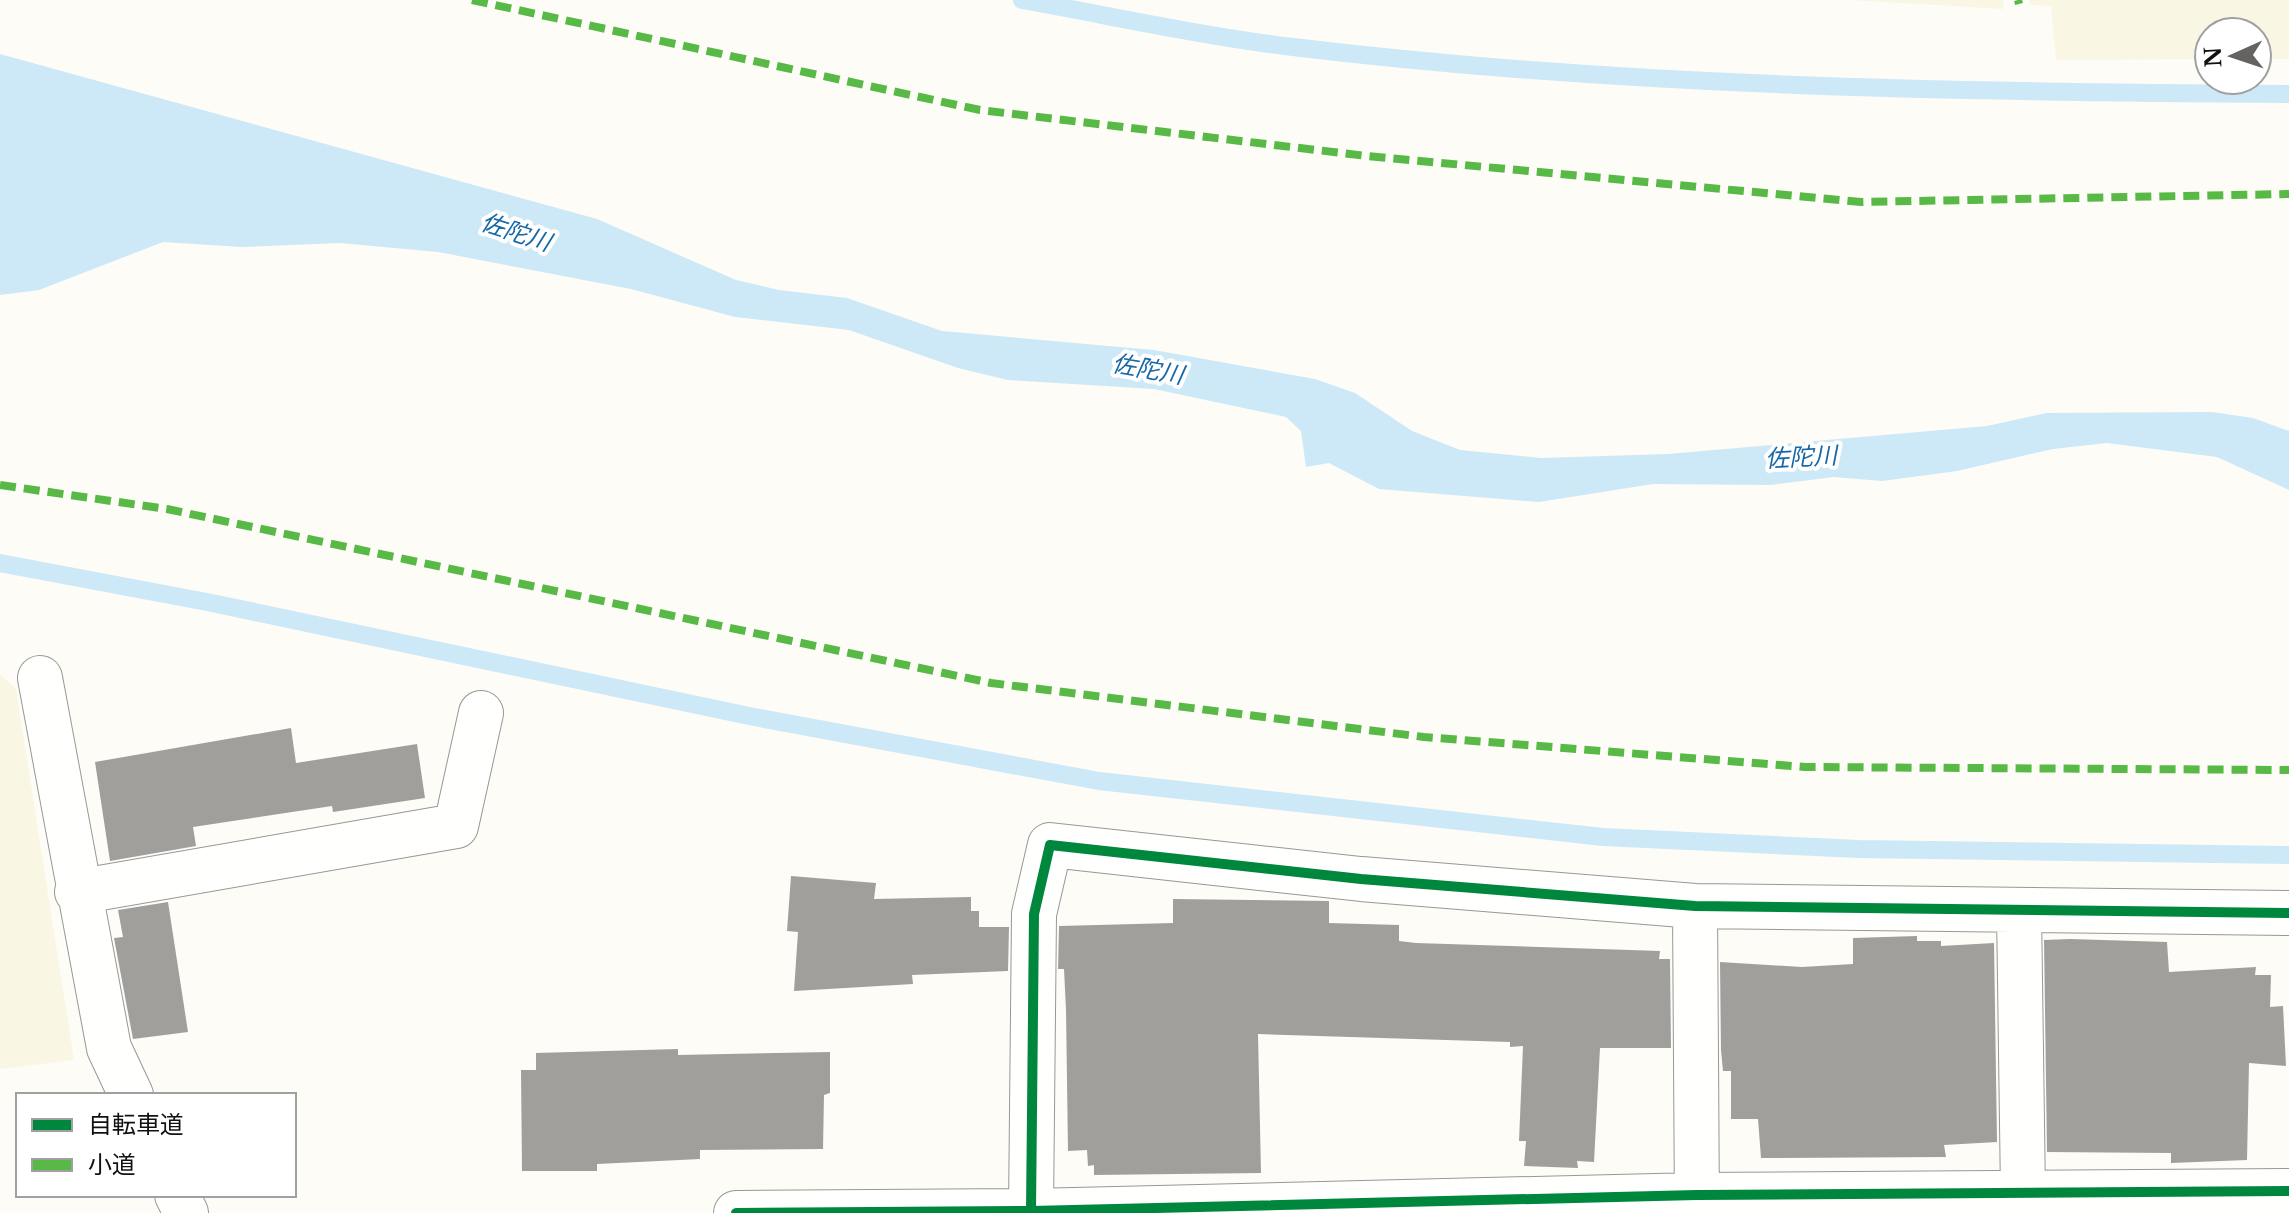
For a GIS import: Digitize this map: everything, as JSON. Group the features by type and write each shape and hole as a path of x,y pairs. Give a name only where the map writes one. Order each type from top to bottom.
{"street":[{"path":"40,678 77,892 109,1048 130,1093"},
{"path":"77,892 456,826 481,713"},
{"path":"1031,1211 1034,914 1050,845 1361,879 1695,906 2289,913"},
{"path":"1695,906 1697,1204"},
{"path":"2019,910 2023,1193"},
{"path":"736,1213 1697,1204 2023,1193 2289,1191"}],"shaded area":[{"path":"1851,0 2003,0 2004,9"},
{"path":"2029,0 2289,0 2289,59 2273,59 2273,16 2193,16 2193,59 2056,60 2051,6 2030,5"},
{"path":"0,674 16,689 74,1060 0,1069"}],"water":[{"name":"佐陀川","path":"0,54 597,219 736,280 779,290 847,298 942,331 1154,350 1315,379 1355,393 1412,431 1460,450 1541,458 1668,454 1987,426 2047,413 2212,412 2253,418 2289,431 2289,490 2217,457 2107,443 2053,449 1957,471 1882,481 1834,477 1771,485 1653,484 1539,502 1379,489 1329,463 1306,467 1301,431 1286,417 1154,389 1008,380 958,368 849,330 735,317 631,289 438,252 340,243 242,247 163,242 39,290 0,295"}],"building":[{"path":"291,728 296,763 417,744 425,798 333,812 332,806 193,827 196,846 110,861 95,762"},
{"path":"791,876 876,883 874,899 971,897 971,911 979,911 979,927 1009,927 1008,971 912,975 913,984 794,991 798,932 787,931"},
{"path":"1173,899 1329,901 1329,923 1399,925 1399,941 1416,943 1660,951 1659,959 1670,959 1671,1048 1600,1048 1594,1162 1577,1161 1578,1168 1524,1166 1526,1141 1519,1141 1523,1046 1510,1047 1510,1042 1258,1034 1261,1173 1094,1175 1094,1165 1088,1166 1087,1150 1068,1151 1066,1010 1064,969 1058,969 1059,926 1173,923"},
{"path":"168,902 188,1032 133,1039 114,938 123,937 118,910"},
{"path":"1917,936 1917,941 1941,941 1941,946 1994,943 1997,1142 1944,1145 1946,1157 1761,1158 1758,1119 1731,1119 1731,1071 1723,1071 1721,1050 1720,962 1802,967 1853,964 1853,938"},
{"path":"2044,940 2167,942 2169,972 2256,967 2255,975 2271,975 2270,1007 2283,1006 2286,1066 2249,1063 2247,1160 2171,1163 2171,1153 2047,1152"},
{"path":"678,1049 678,1055 830,1052 830,1093 824,1095 823,1149 700,1150 700,1159 597,1164 597,1171 522,1171 521,1070 536,1070 536,1053"}],"waterway":[{"path":"1022,0 1191,32 1293,47 1541,71 1915,89 2289,94"},
{"path":"0,563 207,602 754,717 1099,781 1603,837 1859,849 2289,855"}],"marked path":[{"path":"472,0 980,110 1367,156 1861,202 2289,194"},
{"path":"2018,0 2019,4"},
{"path":"0,485 167,509 991,683 1424,737 1805,767 2289,770"}],"cycle path":[{"path":"1031,1211 1034,914 1050,845 1361,879 1695,906 2289,913"},
{"path":"736,1213 1031,1211 1697,1195 2289,1191"}]}
